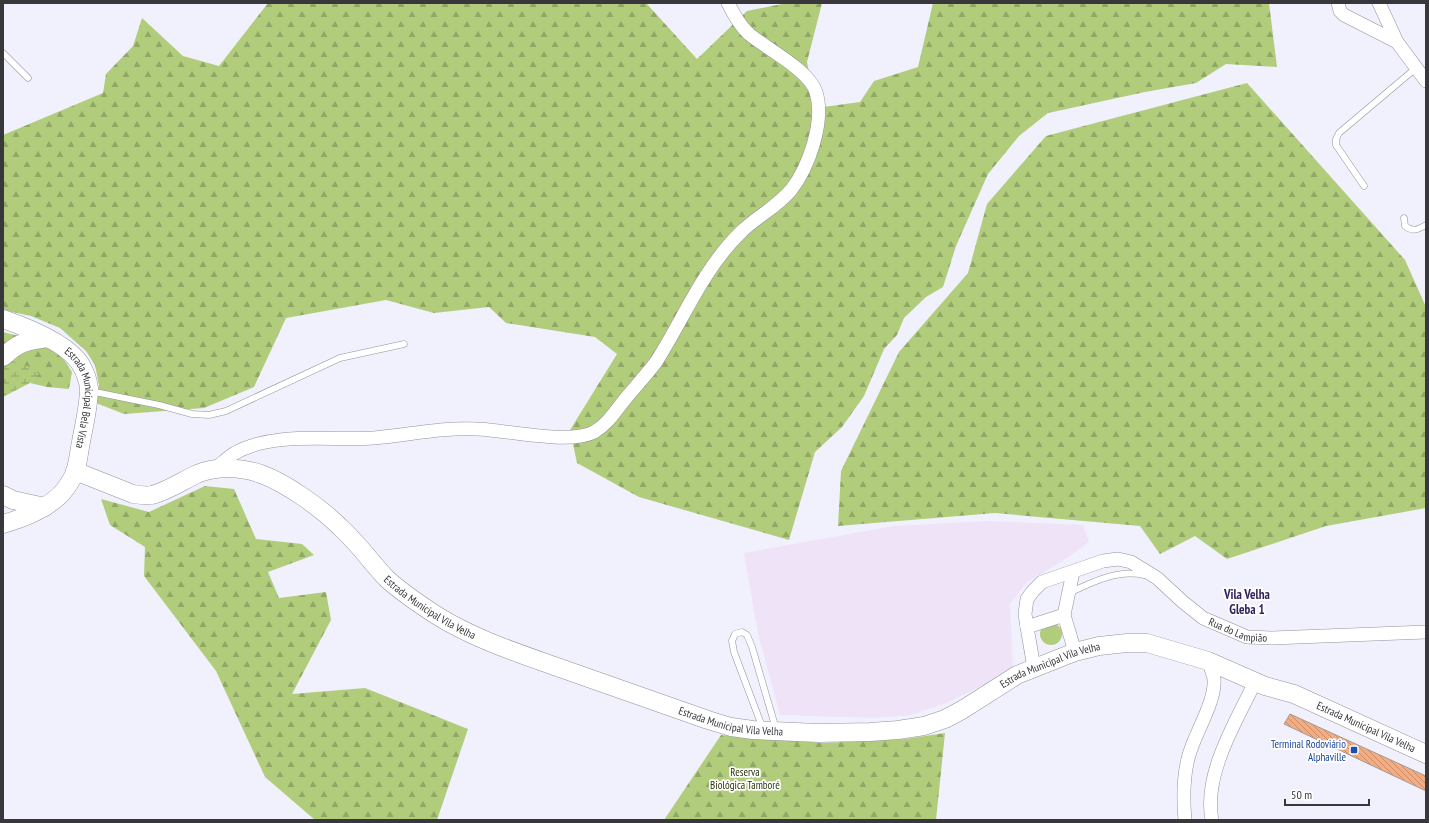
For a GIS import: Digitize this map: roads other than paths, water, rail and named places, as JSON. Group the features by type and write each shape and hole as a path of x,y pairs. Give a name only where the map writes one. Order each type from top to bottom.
{"main road":[{"name":"Estrada Municipal Bela Vista","path":"3,319 47,338 70,352 80,364 87,377 88,390 86,416 75,471 70,482 52,502 28,515 3,524"},
{"path":"3,357 15,346 30,340 47,338"},
{"name":"Estrada Municipal Vila Velha","path":"75,471 133,494 142,496 156,494 199,474 212,470 226,468 242,469 262,474 285,486 315,506 340,526 387,578 436,615 460,629 504,648 731,727 770,731 818,733 870,732 924,726 945,719 962,710 997,687 1034,668 1075,652 1099,646 1127,643 1147,643 1208,661 1265,686 1294,694 1426,754"},
{"path":"3,496 13,500 45,506"}],"street":[{"path":"212,470 236,453 259,444 279,440 374,438 445,429 476,428 577,438 592,433 606,424 655,362 705,277 722,252 742,231 776,204 790,190 799,178 811,153 818,118 816,91 808,79 748,32 731,10 728,3"},
{"path":"1338,3 1340,11 1344,14 1397,42"},
{"path":"1379,3 1397,42 1426,80"},
{"name":"Rua do Lampião","path":"1034,668 1025,607 1027,599 1033,591 1042,582 1103,562 1118,559 1131,562 1157,578 1203,618 1247,637 1272,638 1426,632"},
{"path":"1073,572 1064,615 1075,652"},
{"path":"1027,627 1064,615"},
{"path":"1185,820 1184,792 1189,753 1212,695 1214,679 1208,661"},
{"path":"1212,820 1210,802 1211,787 1221,753 1255,682"}],"lane":[{"path":"3,54 28,78"},
{"path":"1364,186 1336,145 1336,139 1339,133 1416,68"},
{"path":"1404,218 1405,226 1412,230 1416,230 1426,225"},
{"path":"88,390 159,405 192,414 209,415 226,410 340,358 404,344"},
{"path":"1068,593 1093,581 1115,574 1133,572 1157,578"},
{"path":"742,632 748,635 752,647 770,731 734,652 732,641 735,634 742,632"}],"place":[{"name":"Terminal Rodoviário Alphaville","path":"1354,750"}],"district":[{"name":"Vila Velha Gleba 1","path":"1247,602"}],"park label":[{"name":"Reserva Biológica Tamboré","path":"745,778"}]}
